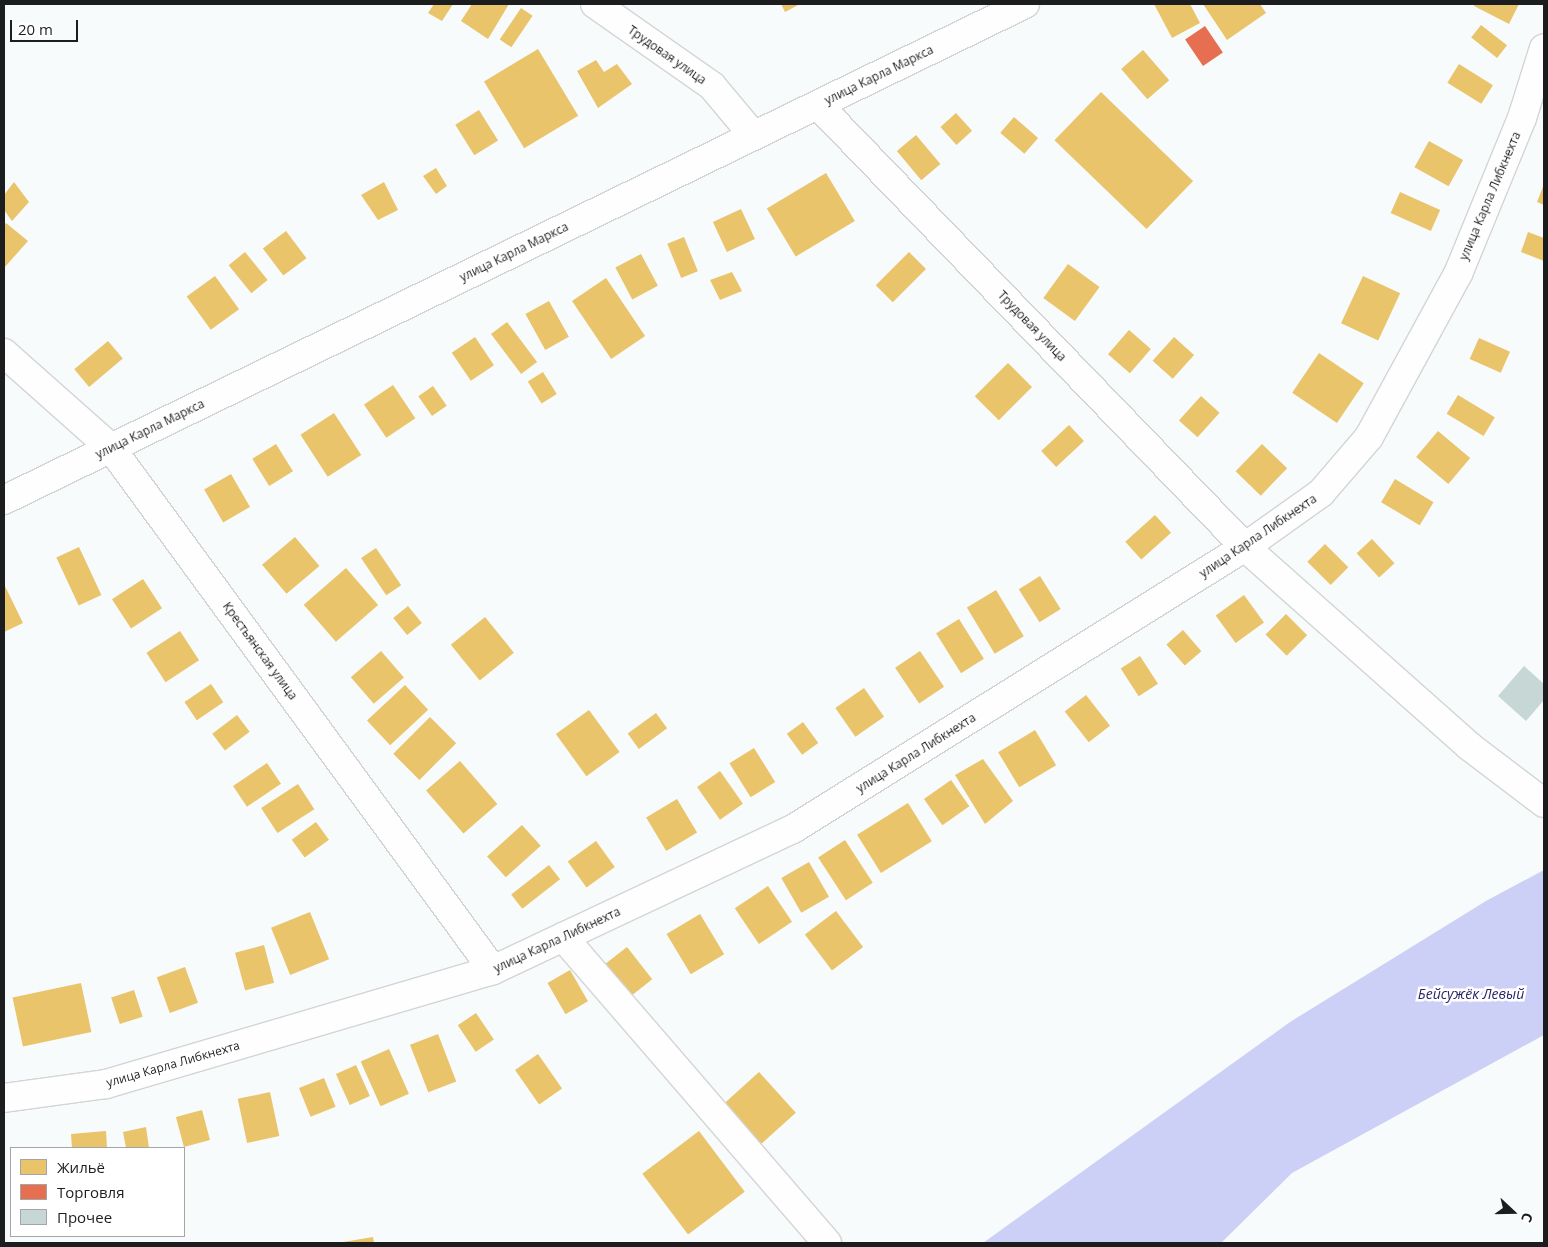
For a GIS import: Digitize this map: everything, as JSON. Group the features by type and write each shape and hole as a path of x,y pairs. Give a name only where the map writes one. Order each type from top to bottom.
{"street":[{"name":"Трудовая улица","path":"595,4 712,86 754,135"},
{"name":"улица Карла Маркса","path":"4,500 1025,4"},
{"name":"улица Карла Либкнехта","path":"4,1098 106,1084 493,970 793,829 1245,547 1321,493 1369,437 1458,274 1522,118 1544,48"},
{"name":"Трудовая улица","path":"818,105 1245,547 1469,746 1544,804"},
{"name":"Крестьянская улица","path":"4,353 112,448 493,970"},
{"path":"563,938 827,1243"}],"water":[{"name":"Бейсужёк Левый","path":"1544,870 1544,1035 1292,1173 1221,1243 983,1243 1290,1022 1486,901"}],"building: Жильё":[{"path":"434,4 453,4 442,21 428,13"},
{"path":"472,4 509,4 488,39 461,21"},
{"path":"781,4 800,4 785,12"},
{"path":"1154,4 1190,4 1200,23 1172,38"},
{"path":"1203,4 1260,4 1266,13 1227,40"},
{"path":"1475,4 1519,4 1509,24 1474,6"},
{"path":"521,8 533,16 511,47 500,40"},
{"path":"1481,25 1507,45 1497,58 1471,38"},
{"path":"538,49 578,116 524,148 484,81"},
{"path":"1143,50 1169,80 1147,99 1121,69"},
{"path":"596,60 604,72 617,64 632,84 598,108 577,71"},
{"path":"1459,64 1493,85 1481,104 1447,83"},
{"path":"1101,92 1193,181 1147,229 1054,140"},
{"path":"479,110 498,141 474,155 455,125"},
{"path":"956,113 972,131 956,145 940,127"},
{"path":"1014,117 1038,138 1024,154 1000,133"},
{"path":"916,135 940,164 921,180 897,151"},
{"path":"1429,141 1463,160 1449,186 1414,167"},
{"path":"436,168 447,186 436,194 423,176"},
{"path":"826,173 855,221 796,257 767,209"},
{"path":"14,182 29,202 12,221 4,210 4,195"},
{"path":"384,182 398,210 378,220 361,195"},
{"path":"1544,184 1544,205 1537,202"},
{"path":"1400,192 1440,210 1431,231 1391,213"},
{"path":"741,209 755,239 727,252 713,222"},
{"path":"6,223 28,241 4,268 4,226"},
{"path":"286,231 306,258 283,276 263,248"},
{"path":"1528,232 1544,238 1544,261 1521,252"},
{"path":"684,237 698,271 681,278 667,244"},
{"path":"245,252 268,280 251,293 229,265"},
{"path":"909,252 926,269 893,302 876,285"},
{"path":"641,254 658,286 632,299 615,268"},
{"path":"1068,264 1100,287 1075,321 1043,298"},
{"path":"732,272 742,291 720,300 710,280"},
{"path":"215,276 239,309 211,330 187,297"},
{"path":"1363,276 1400,293 1378,340 1341,323"},
{"path":"606,278 645,336 611,359 572,301"},
{"path":"549,301 569,337 545,350 525,314"},
{"path":"507,322 537,362 521,374 491,334"},
{"path":"1129,330 1151,349 1130,373 1108,354"},
{"path":"475,337 494,365 471,381 452,353"},
{"path":"1174,337 1194,355 1173,379 1153,361"},
{"path":"1479,338 1510,352 1501,373 1470,359"},
{"path":"108,341 123,359 89,387 74,369"},
{"path":"1319,353 1364,383 1337,423 1292,393"},
{"path":"1008,363 1032,387 999,420 975,396"},
{"path":"543,372 557,394 542,404 528,382"},
{"path":"393,385 415,418 386,438 364,405"},
{"path":"433,386 447,406 432,416 418,396"},
{"path":"1458,395 1495,417 1484,436 1447,414"},
{"path":"1201,396 1220,413 1197,437 1179,421"},
{"path":"334,413 361,455 328,477 300,435"},
{"path":"1069,425 1084,441 1056,467 1041,451"},
{"path":"1438,431 1470,458 1448,484 1416,457"},
{"path":"276,444 293,471 269,486 252,459"},
{"path":"1262,444 1287,468 1261,496 1236,471"},
{"path":"231,474 250,507 223,522 204,490"},
{"path":"1395,479 1434,502 1420,525 1381,502"},
{"path":"1155,515 1171,533 1141,560 1125,542"},
{"path":"295,537 319,566 286,594 262,565"},
{"path":"1372,539 1395,563 1379,577 1357,553"},
{"path":"1325,544 1348,567 1331,585 1307,562"},
{"path":"79,547 101,595 79,606 56,558"},
{"path":"376,548 401,585 386,595 361,558"},
{"path":"346,568 378,605 336,642 304,605"},
{"path":"1040,576 1061,609 1039,622 1019,589"},
{"path":"143,579 162,608 131,629 112,599"},
{"path":"4,584 23,623 4,632"},
{"path":"996,590 1024,636 995,654 967,608"},
{"path":"1244,595 1264,623 1236,643 1216,616"},
{"path":"408,606 422,623 407,635 393,618"},
{"path":"1286,614 1307,635 1287,656 1265,635"},
{"path":"485,617 514,653 480,680 451,645"},
{"path":"959,619 984,659 961,673 936,633"},
{"path":"1183,630 1201,651 1185,666 1166,644"},
{"path":"180,631 199,660 166,682 146,653"},
{"path":"381,651 404,677 374,704 351,677"},
{"path":"920,651 944,687 919,703 895,668"},
{"path":"1140,656 1158,684 1139,696 1121,669"},
{"path":"211,684 223,702 197,720 184,702"},
{"path":"405,685 428,710 390,745 367,720"},
{"path":"864,688 884,717 855,737 835,708"},
{"path":"1086,695 1110,726 1089,742 1065,712"},
{"path":"589,710 620,752 586,776 556,734"},
{"path":"656,713 667,728 639,749 628,734"},
{"path":"237,715 250,732 225,750 212,734"},
{"path":"430,717 456,743 419,780 393,754"},
{"path":"803,722 818,743 802,755 787,734"},
{"path":"1035,730 1056,765 1019,787 998,752"},
{"path":"754,748 775,782 751,797 729,763"},
{"path":"983,759 1013,801 985,824 955,775"},
{"path":"460,761 497,804 463,834 426,791"},
{"path":"267,763 281,784 247,807 233,786"},
{"path":"720,771 743,804 720,820 697,787"},
{"path":"951,780 969,806 942,825 924,799"},
{"path":"298,784 314,809 277,833 261,808"},
{"path":"677,799 697,832 666,851 646,818"},
{"path":"908,803 932,841 881,873 857,835"},
{"path":"316,822 329,840 305,857 292,840"},
{"path":"522,825 541,846 506,877 487,856"},
{"path":"845,840 873,883 846,900 818,857"},
{"path":"596,841 615,867 586,887 568,862"},
{"path":"809,862 829,897 801,913 781,878"},
{"path":"549,865 560,879 522,909 511,895"},
{"path":"768,886 792,922 759,944 735,908"},
{"path":"836,911 863,947 832,970 805,934"},
{"path":"310,912 329,959 290,975 271,928"},
{"path":"700,914 724,954 691,974 667,934"},
{"path":"264,945 274,983 245,990 235,953"},
{"path":"627,947 652,979 626,1000 601,967"},
{"path":"185,967 198,1003 170,1013 157,977"},
{"path":"570,970 588,1001 565,1014 547,983"},
{"path":"81,983 91,1032 23,1046 13,998"},
{"path":"134,990 143,1017 120,1024 111,997"},
{"path":"476,1013 494,1040 476,1052 458,1025"},
{"path":"438,1034 456,1082 428,1092 410,1045"},
{"path":"389,1049 409,1094 381,1106 361,1062"},
{"path":"538,1054 562,1088 539,1104 515,1070"},
{"path":"356,1065 370,1096 350,1105 336,1074"},
{"path":"759,1072 796,1113 756,1149 719,1108"},
{"path":"324,1078 336,1107 311,1117 299,1088"},
{"path":"270,1092 279,1136 247,1143 238,1099"},
{"path":"202,1110 210,1140 184,1147 176,1117"},
{"path":"146,1127 149,1147 126,1147 123,1132"},
{"path":"106,1131 107,1147 72,1147 71,1134"},
{"path":"699,1131 745,1192 688,1234 642,1174"},
{"path":"373,1237 374,1243 343,1243 343,1242"}],"building: Торговля":[{"path":"1205,26 1223,53 1203,66 1185,39"}],"building: Прочее":[{"path":"1524,666 1544,684 1544,700 1526,721 1498,696"}]}
